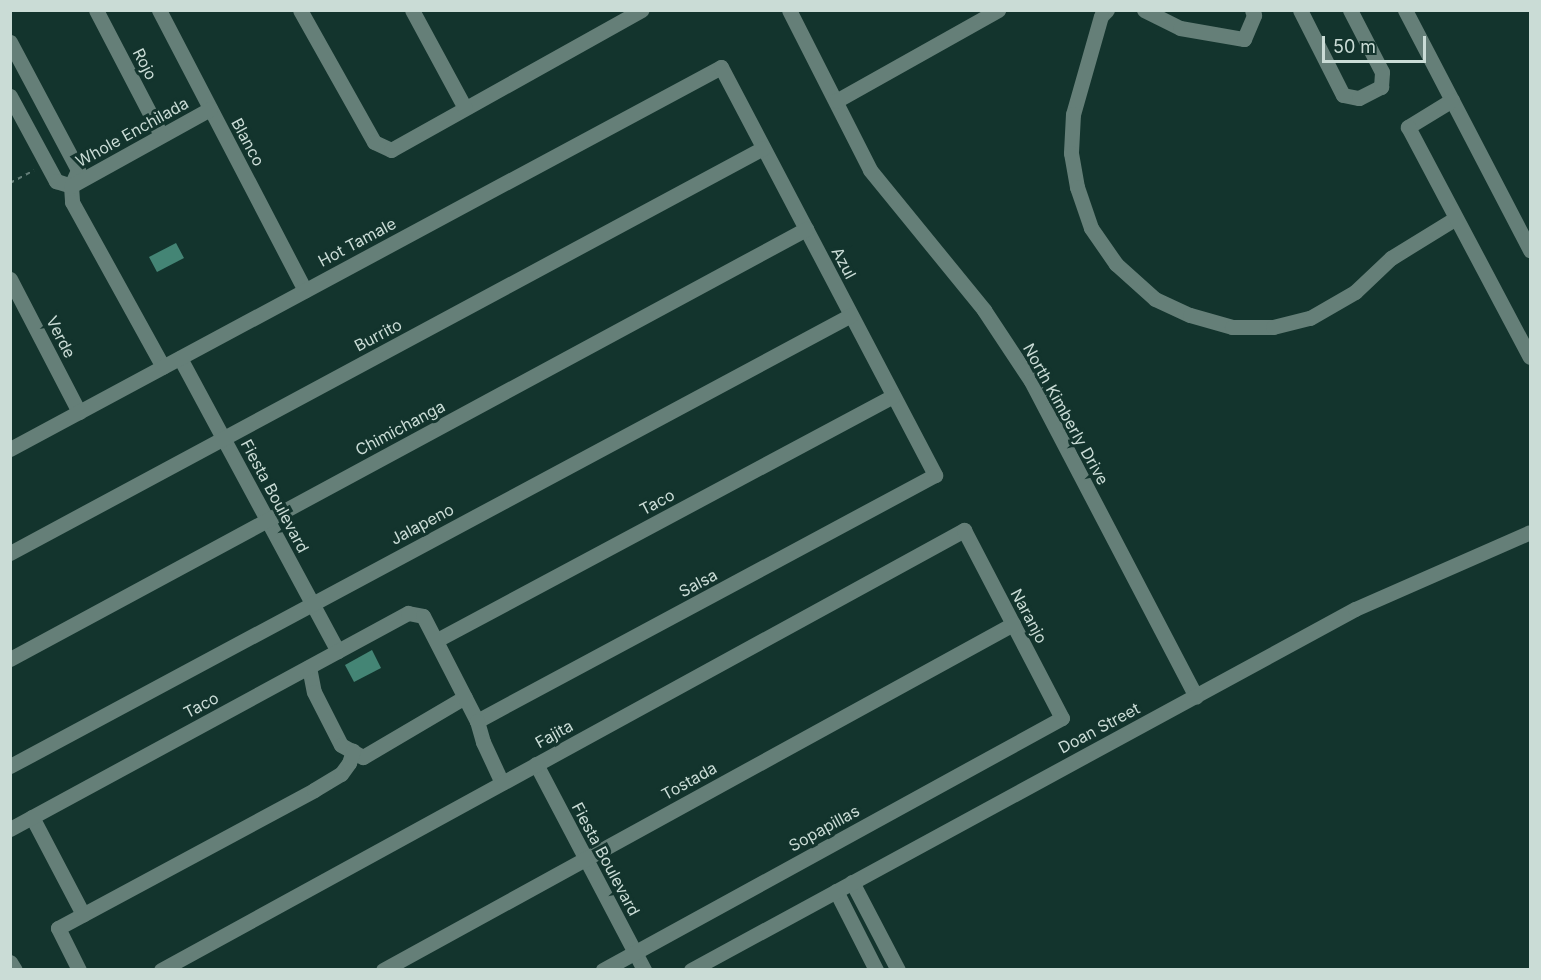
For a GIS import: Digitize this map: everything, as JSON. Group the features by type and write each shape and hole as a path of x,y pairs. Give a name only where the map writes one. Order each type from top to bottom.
{"street":[{"name":"Rojo","path":"96,10 161,135"},
{"name":"Blanco","path":"159,10 305,290"},
{"path":"300,10 374,142 391,150 642,10"},
{"path":"412,10 465,108"},
{"name":"North Kimberly Drive","path":"789,10 870,170 984,310 1031,381 1196,696"},
{"path":"836,100 998,10"},
{"path":"1107,10 1101,16 1073,114 1071,153 1077,188 1091,228 1116,264 1155,299 1190,315 1232,327 1273,327 1310,318 1355,292 1392,258 1456,218"},
{"path":"1144,10 1180,28 1244,39 1254,15 1252,10"},
{"path":"1300,10 1343,95 1359,98 1381,87 1382,72 1350,10"},
{"path":"1405,10 1530,248"},
{"path":"10,42 78,170 71,186 72,202 163,367"},
{"name":"Azul","path":"721,67 935,475"},
{"name":"Hot Tamale","path":"10,449 721,67"},
{"path":"10,96 56,181 71,186"},
{"path":"1452,100 1408,127 1530,357"},
{"name":"Whole Enchilada","path":"71,186 210,109"},
{"name":"Burrito","path":"10,553 763,148"},
{"name":"Chimichanga","path":"10,659 806,229"},
{"name":"Verde","path":"10,279 79,412"},
{"name":"Jalapeno","path":"10,766 851,315"},
{"name":"Fiesta Boulevard","path":"180,358 338,651"},
{"name":"Taco","path":"10,829 408,613 423,615 437,640 893,396"},
{"name":"Salsa","path":"477,722 935,475"},
{"name":"Naranjo","path":"964,530 1062,718"},
{"name":"Fajita","path":"161,969 964,530"},
{"name":"Doan Street","path":"691,969 1355,609 1530,532"},
{"name":"Tostada","path":"383,969 1013,624"},
{"path":"437,640 477,722 483,742 502,783"},
{"path":"309,667 320,706 341,745 363,757 465,698"},
{"name":"Sopapillas","path":"603,969 1062,718"},
{"path":"79,969 58,928 341,774 349,763 352,751"},
{"name":"Fiesta Boulevard","path":"536,764 644,969"},
{"path":"32,817 83,914"},
{"path":"852,882 898,969"},
{"path":"836,891 876,969"},
{"path":"10,962 15,969"}],"path":[{"path":"10,183 46,164"}],"shaded area":[{"path":"176,243 184,258 157,272 149,257"},
{"path":"372,650 381,668 354,682 345,665"}]}
